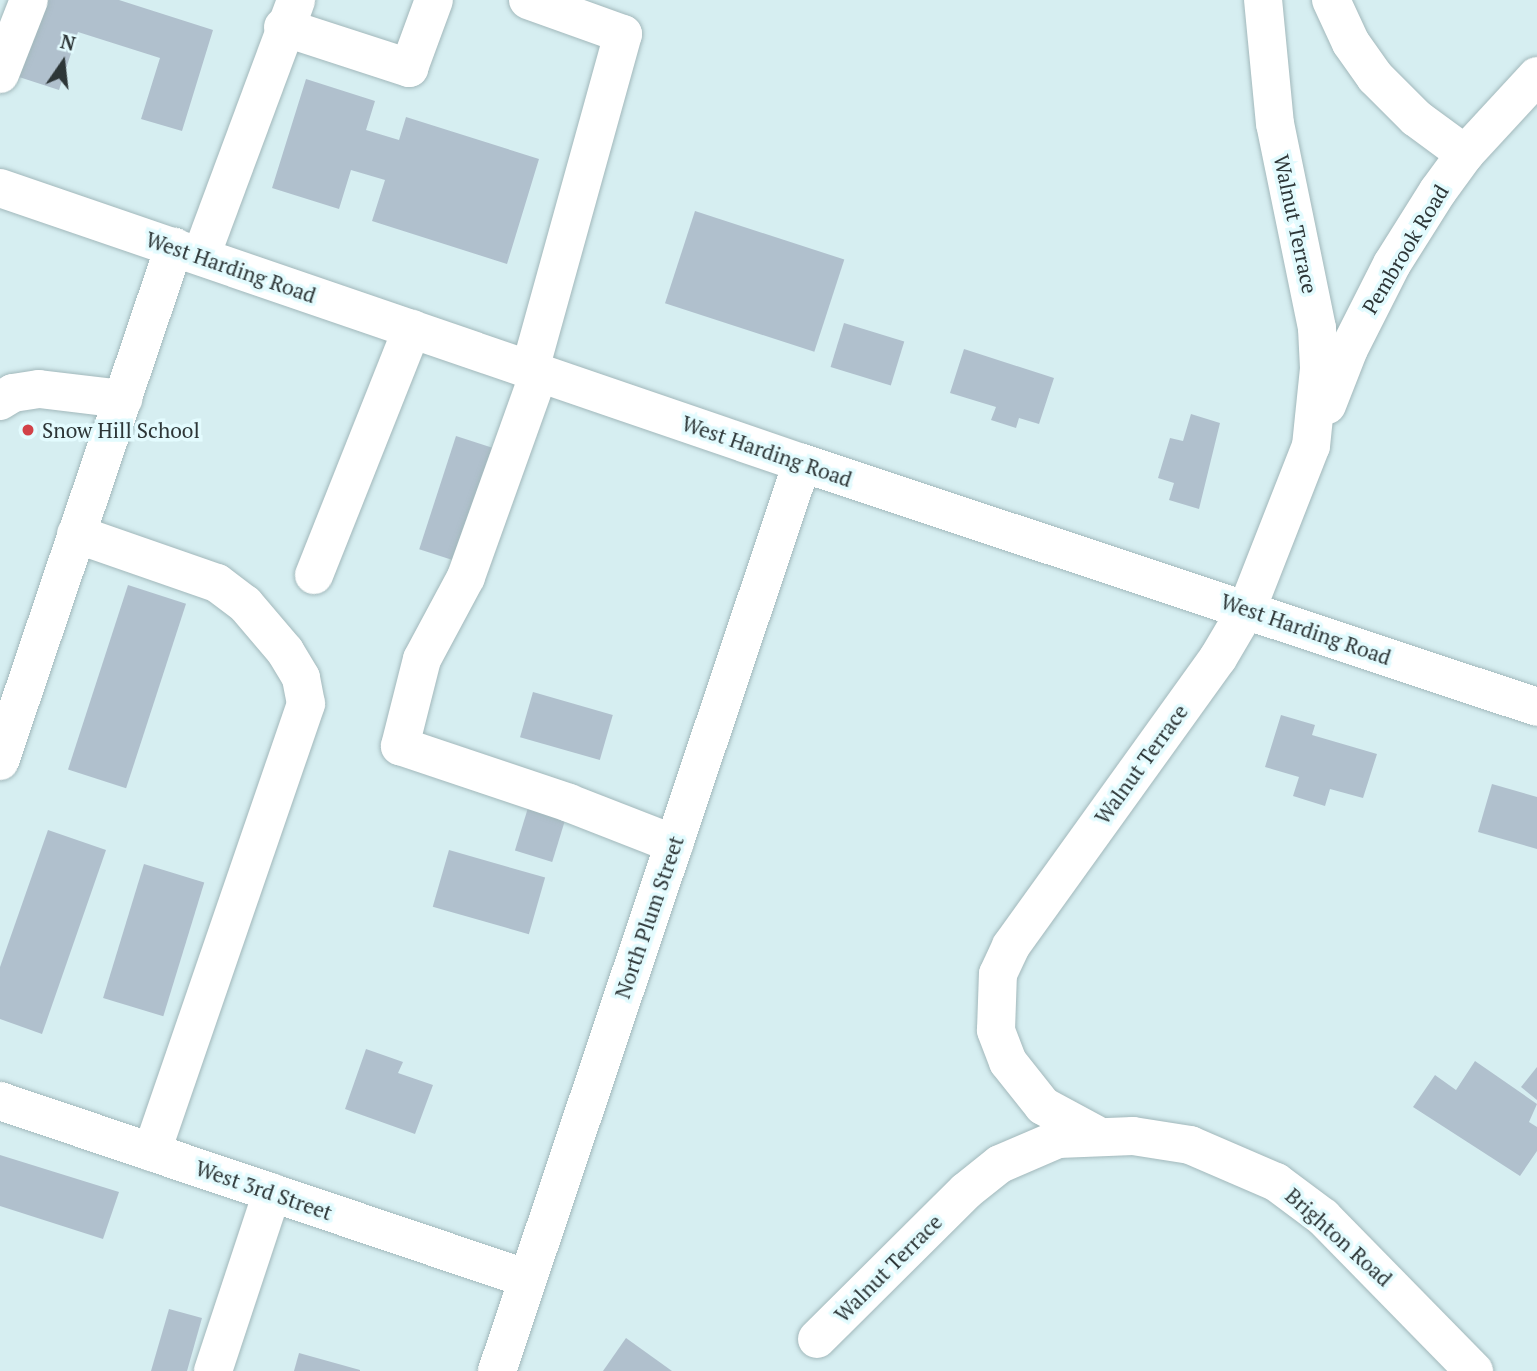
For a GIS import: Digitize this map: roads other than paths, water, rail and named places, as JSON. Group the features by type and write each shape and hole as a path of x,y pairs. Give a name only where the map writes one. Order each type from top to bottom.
{"street":[{"path":"0,74 29,0"},
{"path":"4,737 123,399 289,13 409,68 434,0"},
{"path":"528,0 623,34 534,371 466,577 422,659 400,746 569,803 674,844"},
{"name":"Walnut Terrace","path":"1095,1134 1043,1106 1008,1062 996,1030 998,974 1011,946 1218,658 1247,609 1311,446 1319,368 1317,328 1275,124 1263,0"},
{"path":"1331,0 1351,43 1375,77 1416,118 1465,154"},
{"name":"Pembrook Road","path":"1311,446 1349,349 1392,264 1465,154 1537,76"},
{"name":"West Harding Road","path":"0,188 802,464 1537,706"},
{"path":"314,575 412,329"},
{"path":"0,401 13,393 39,389 123,399"},
{"name":"North Plum Street","path":"497,1371 802,464"},
{"path":"76,534 176,566 217,583 236,597 285,651 301,678 306,704 152,1152"},
{"name":"West 3rd Street","path":"0,1101 528,1279"},
{"name":"Walnut Terrace","path":"817,1339 966,1191 1000,1164 1058,1139 1095,1134"},
{"name":"Brighton Road","path":"1095,1134 1191,1145 1276,1182 1323,1217 1474,1371"},
{"path":"214,1371 272,1193"}],"place":[{"name":"Snow Hill School","path":"28,430"}]}
